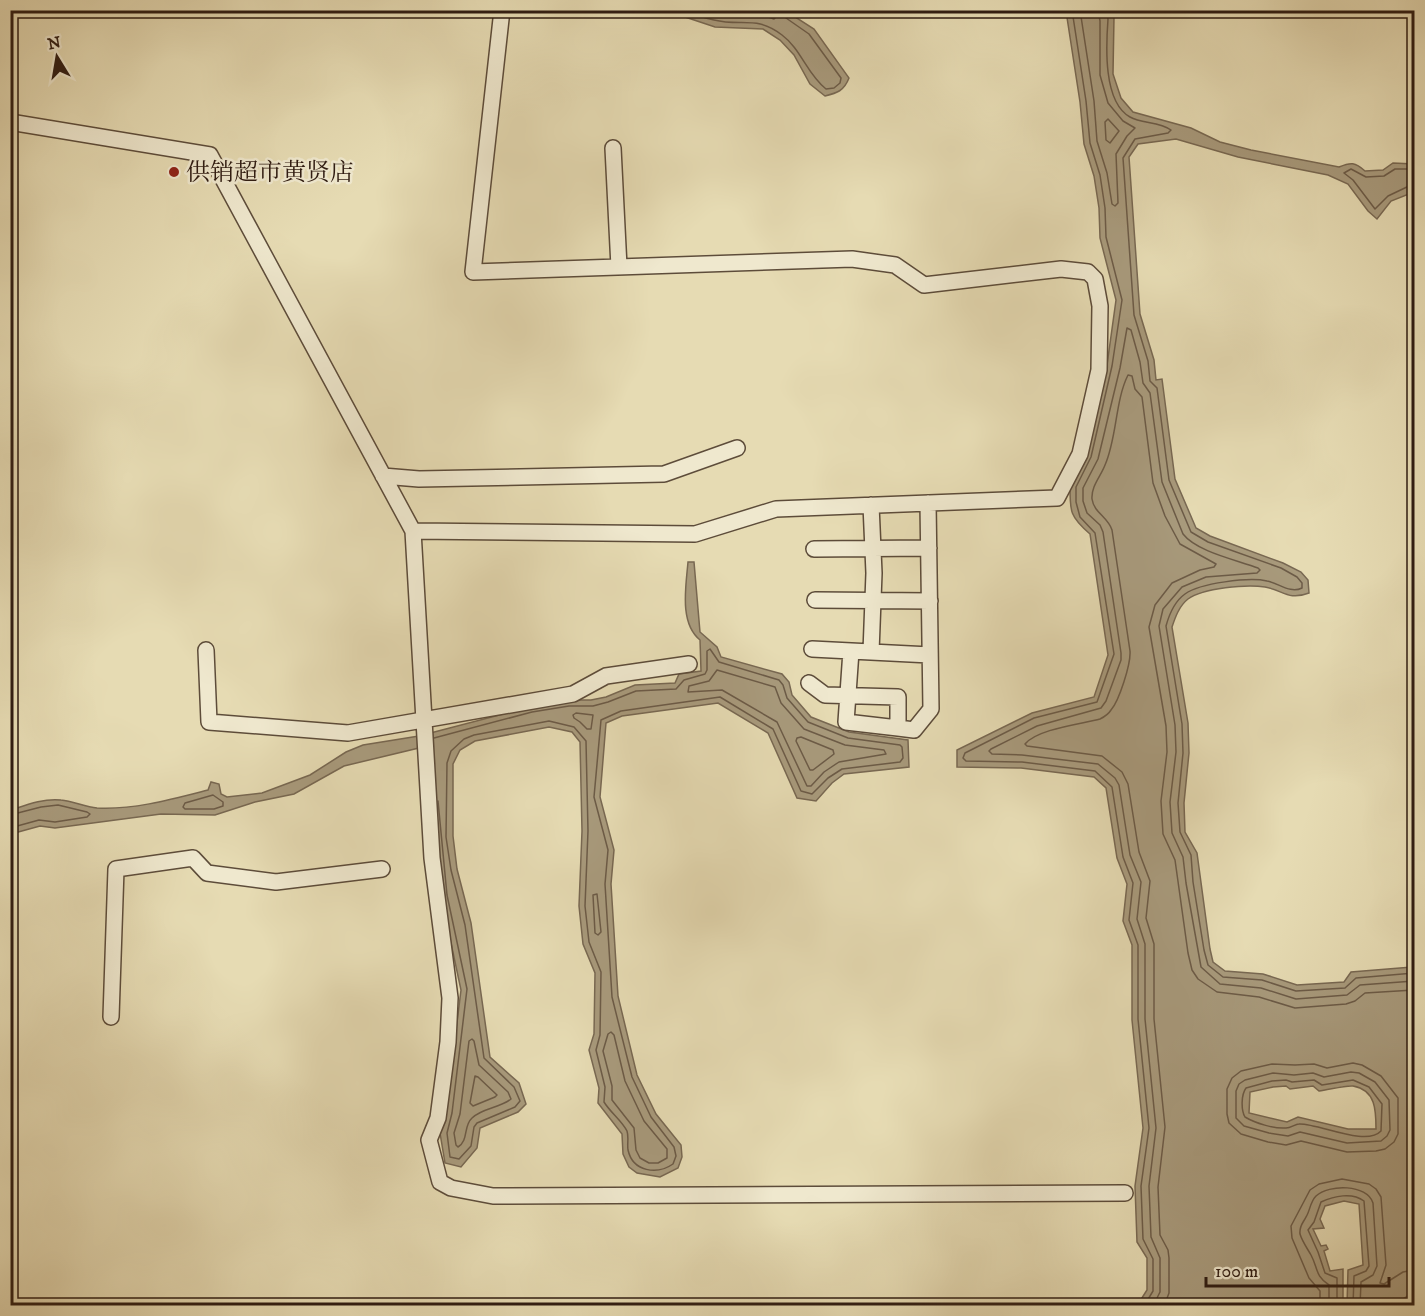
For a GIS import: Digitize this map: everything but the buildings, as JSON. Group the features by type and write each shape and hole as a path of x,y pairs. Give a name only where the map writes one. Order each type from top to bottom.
{"street":[{"path":"413,531 695,534 776,509 1057,498 1080,454 1099,370 1100,306 1095,279 1088,272 1061,268 924,285 895,265 852,259 473,272 502,10"},
{"path":"10,122 210,155 413,531 432,858 450,998 448,1042 438,1118 429,1140 440,1182 451,1188 493,1196 1125,1193"},
{"path":"613,148 619,267"},
{"path":"383,476 419,479 664,474 737,448"},
{"path":"851,651 846,723 914,730 931,709 928,503"},
{"path":"871,505 873,548 871,652"},
{"path":"814,549 929,548"},
{"path":"815,600 930,601"},
{"path":"812,649 930,655"},
{"path":"206,650 209,722 348,733 424,725 573,694 606,676 689,664"},
{"path":"809,683 825,695 898,697 898,728"},
{"path":"111,1017 116,869 193,858 207,873 276,882 382,869"}],"water":[{"path":"667,11 786,11 814,29 849,78 840,91 825,96 810,84 794,55 780,40 763,29 715,27"},
{"path":"1066,11 1110,11 1114,17 1113,74 1121,98 1133,112 1191,128 1220,142 1339,167 1353,164 1365,171 1383,170 1393,163 1414,164 1414,192 1391,201 1377,219 1368,211 1348,184 1328,175 1238,157 1176,139 1138,144 1129,157 1140,314 1154,360 1156,380 1162,379 1175,479 1196,528 1210,536 1283,563 1301,572 1308,580 1309,593 1296,596 1257,586 1225,588 1195,595 1185,602 1172,627 1188,723 1189,753 1184,803 1185,832 1197,853 1213,962 1225,971 1263,974 1297,985 1344,982 1351,972 1412,967 1414,969 1414,1291 1395,1305 1347,1305 1348,1270 1363,1265 1359,1204 1344,1201 1325,1206 1320,1219 1324,1228 1313,1229 1321,1246 1326,1245 1328,1249 1324,1251 1330,1271 1343,1269 1343,1305 1116,1305 1140,1301 1147,1290 1147,1258 1137,1242 1135,1186 1143,1128 1132,1020 1132,945 1123,921 1127,884 1117,858 1106,788 1094,777 1021,768 957,767 957,750 1032,713 1094,697 1108,655 1090,534 1074,517 1070,501 1070,484 1107,365 1116,300 1100,238 1099,208 1094,176 1084,144","holes":["1286,1086 1290,1089 1313,1086 1319,1091 1350,1086 1361,1088 1373,1102 1376,1129 1348,1129 1298,1117 1287,1122 1249,1113 1250,1092"]},
{"path":"688,562 694,562 700,632 717,647 721,657 782,674 789,682 792,695 811,717 849,732 908,740 909,767 844,774 832,783 816,801 797,798 768,733 718,703 622,716 606,723 600,797 614,850 611,884 618,996 637,1075 656,1114 681,1145 682,1157 678,1168 660,1177 637,1173 629,1167 623,1154 622,1134 598,1103 599,1088 589,1050 594,1034 595,973 583,944 579,906 582,831 580,742 572,732 549,727 475,741 460,750 453,764 453,836 457,869 471,923 490,1057 519,1083 526,1104 518,1112 480,1128 477,1148 461,1167 445,1163 440,1133 446,1112 461,990 441,896 419,748 344,766 294,794 255,802 215,815 161,814 55,828 40,826 11,834 11,810 35,802 61,800 97,808 125,807 208,790 211,782 219,784 221,794 227,797 262,793 310,775 346,752 363,745 419,736 530,707 568,700 591,700 606,697 635,685 675,683 679,674 701,671 700,640 693,633 686,614 685,593"}],"place":[{"name":"供销超市黄贤店","path":"174,172"}]}
